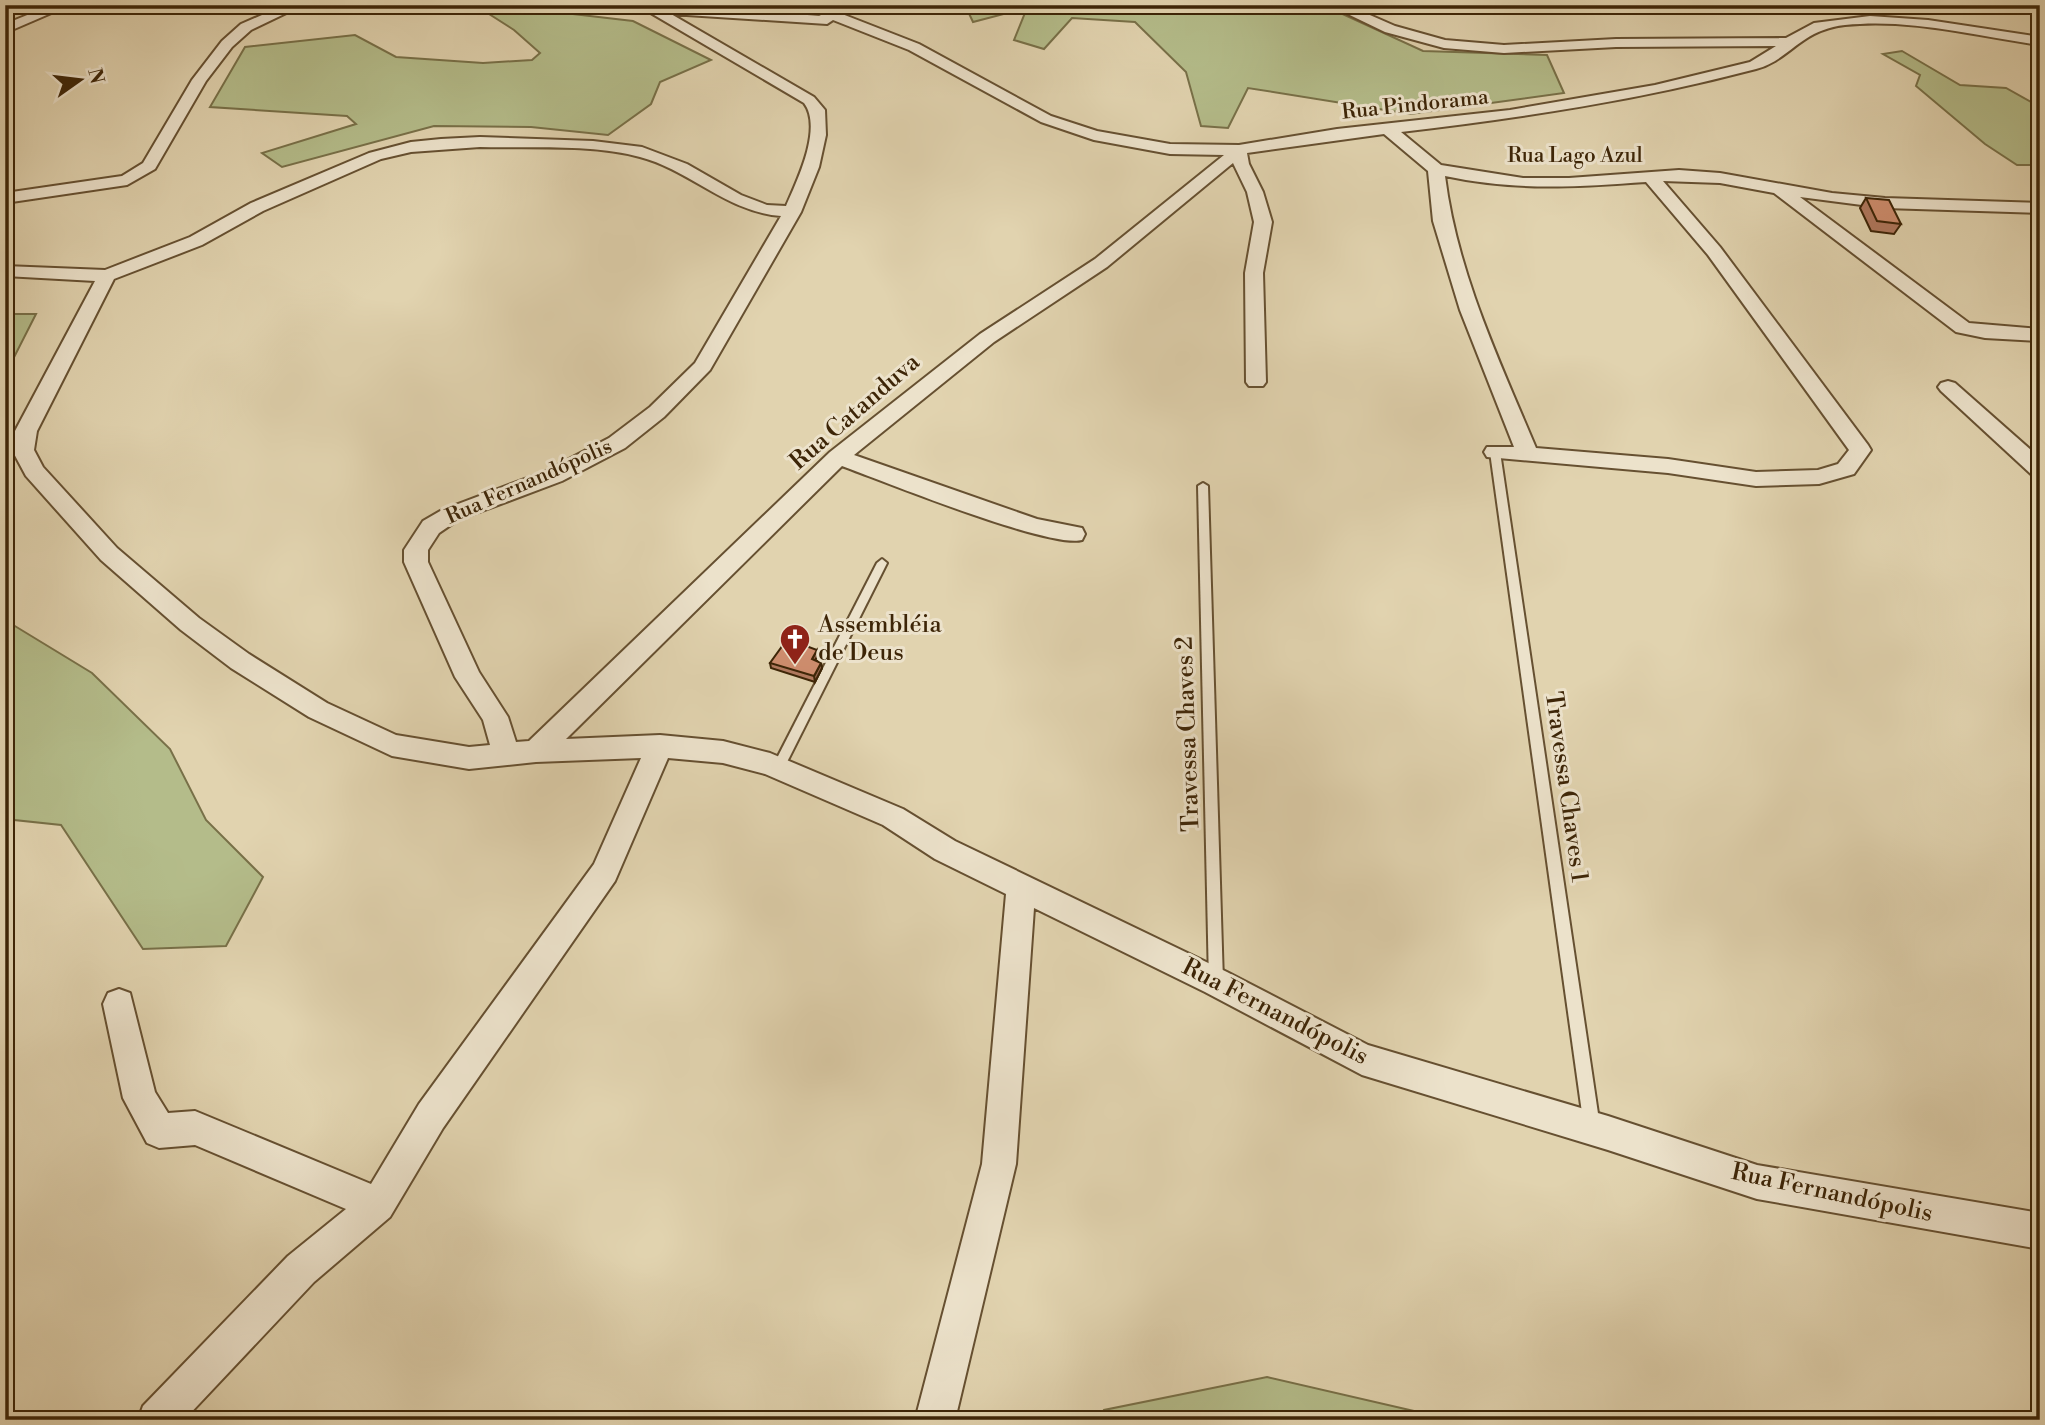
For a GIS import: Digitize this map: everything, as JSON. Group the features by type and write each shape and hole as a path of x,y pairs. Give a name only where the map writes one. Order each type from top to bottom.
{"street":[{"path":"5,29 64,5"},
{"path":"5,198 127,180 149,166 199,80 227,44 246,27 297,5"},
{"path":"602,5 850,22"},
{"name":"Rua Pindorama","path":"806,5 914,47 1046,119 1094,135 1170,149 1239,150 1510,115 1656,89 1755,65 1769,60 1786,42 1818,26 1863,19 2040,41"},
{"path":"1335,5 1390,29 1444,44 1504,49 1616,43 1786,42"},
{"path":"5,271 107,276 196,241 257,207 374,156 411,147 441,144 480,142 581,146 642,152 681,167 735,200 764,210 792,212 811,167 818,135 817,110 809,100 653,9"},
{"name":"Rua Lago Azul","path":"1388,129 1436,169 1523,183 1652,179 1679,175 1832,198 1885,203 2040,208"},
{"path":"1239,150 1241,164 1255,192 1263,222 1254,273 1256,382"},
{"name":"Rua Catanduva","path":"521,753 838,457 987,338 1110,256 1239,150"},
{"path":"1436,169 1442,221 1469,310 1528,454"},
{"path":"1495,452 1668,466 1756,479 1819,477 1846,468 1860,450 1714,251 1652,179"},
{"name":"Rua Lago Azul","path":"1777,188 1963,328 2040,335"},
{"name":"Rua Fernandópolis","path":"792,212 704,366 657,412 617,443 554,476 450,515 431,527 421,539 416,550 416,562 468,677 521,753 660,746 723,752 778,768 893,817 945,850 1216,982 1362,1059 1592,1128 1757,1182 1913,1212 2040,1231"},
{"path":"107,276 66,359 26,431 23,450 34,471 109,554 190,624 240,661 318,710 392,746 469,758 521,753"},
{"path":"1948,387 2040,470"},
{"path":"838,457 1034,526 1074,534"},
{"path":"157,1420 301,1269 379,1205 431,1116 605,872 660,746"},
{"path":"935,1420 999,1164 1021,886"},
{"path":"119,1004 140,1098 159,1132 195,1128 379,1205"}],"lane":[{"name":"Travessa Chaves 1","path":"1495,452 1592,1128"},
{"name":"Travessa Chaves 2","path":"1203,486 1216,982"},
{"path":"778,768 882,563"}],"green space":[{"path":"475,5 496,5 633,21 711,60 660,82 651,104 608,135 531,127 434,126 282,167 262,153 356,124 347,116 210,107 245,47 355,35 396,57 483,63 532,60 540,53 514,30"},
{"path":"965,5 1323,5 1423,51 1547,55 1564,93 1410,114 1248,88 1228,128 1201,126 1186,72 1135,22 1072,18 1044,49 1014,40 1027,8 973,22"},
{"path":"1902,51 1960,85 2006,88 2040,107 2040,165 2017,165 1985,144 1916,86 1920,75 1883,54"},
{"path":"5,314 36,314 5,375"},
{"path":"5,620 92,673 170,749 206,820 263,877 226,946 143,949 61,825 5,819"},
{"path":"1267,1377 1453,1420 1098,1420 1104,1410"}],"building":[{"path":"1866,198 1889,200 1901,224 1877,221"},
{"name":"Assembléia de Deus","path":"798,643 817,650 812,659 821,663 814,676 770,663 783,645"}],"place":[{"name":"Assembléia de Deus","path":"795,666"}]}
